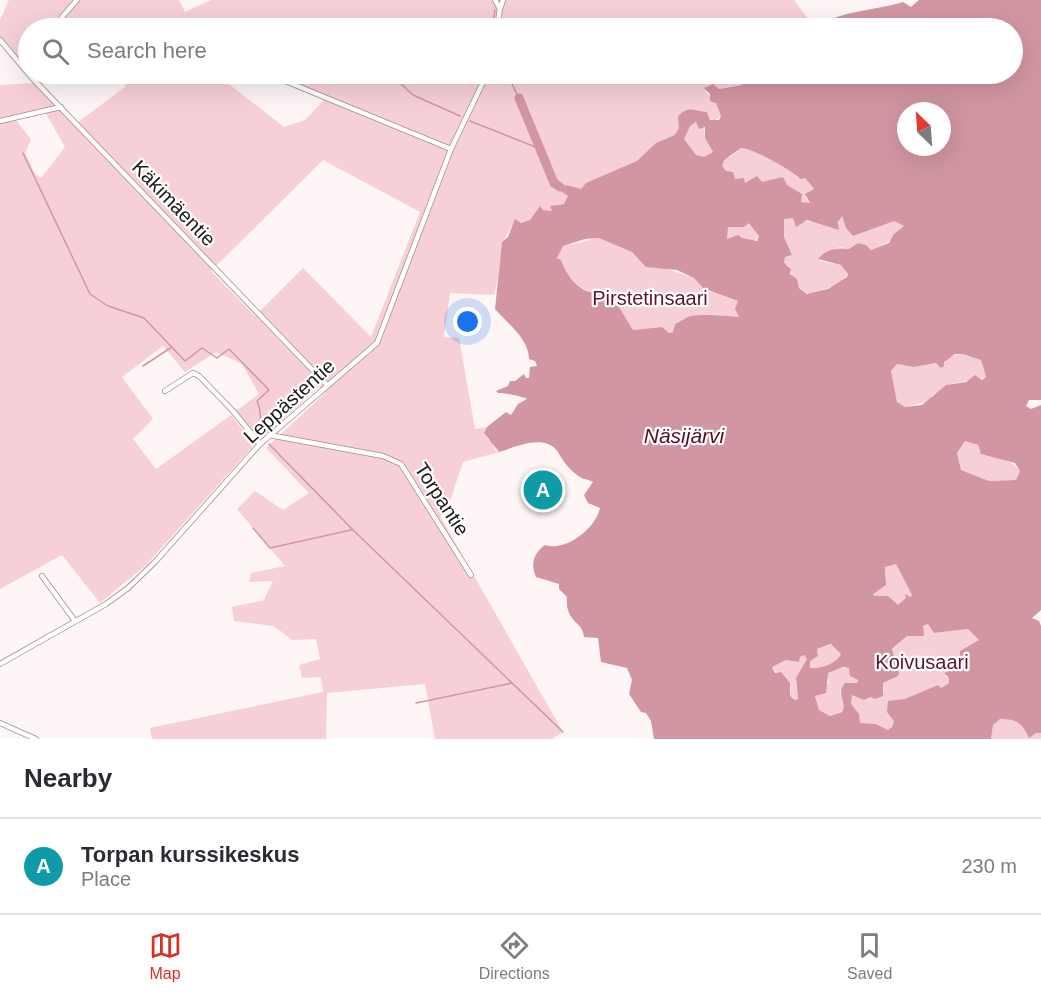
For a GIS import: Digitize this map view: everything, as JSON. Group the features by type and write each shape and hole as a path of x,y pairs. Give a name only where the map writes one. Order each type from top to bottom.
{"street":[{"path":"64,18 66,11 77,0"},
{"path":"495,0 500,9"},
{"path":"499,18 503,0"},
{"name":"Käkimäentie","path":"0,40 18,60"},
{"name":"Käkimäentie","path":"40,84 327,386"},
{"path":"293,84 451,149"},
{"name":"Leppästentie","path":"0,664 106,603 148,569 269,435 377,343 451,149 482,84"},
{"path":"0,121 61,107"},
{"path":"165,391 193,373 199,376 233,411 260,444"},
{"name":"Torpantie","path":"269,435 383,456 401,464 471,575"},
{"path":"42,576 75,621"},
{"path":"0,723 36,739"}],"green space":[{"path":"9,0 179,0 185,12 211,0 794,0 808,18 18,18 18,65 0,44 0,20"},
{"path":"43,84 78,122 125,87 125,84 229,84 284,127 305,120 326,98 292,84 743,84 705,91 716,103 721,116 714,121 710,119 707,112 690,126 696,122 704,127 705,138 713,152 730,157 741,148 748,148 805,178 814,189 805,197 811,204 801,202 803,221 839,225 841,216 856,235 894,221 904,226 890,241 871,250 866,245 858,243 849,249 840,247 819,256 820,261 841,265 848,274 838,285 810,294 798,286 790,266 784,264 785,257 792,255 784,237 759,236 734,260 718,260 581,190 574,189 564,204 551,206 553,211 543,210 530,220 521,223 515,220 503,243 494,295 450,293 444,337 459,338 475,429 487,427 484,433 488,440 492,441 495,450 499,452 463,462 446,513 440,516 563,732 552,739 435,739 425,684 327,693 326,739 152,739 150,728 323,692 321,677 302,678 299,665 320,659 316,639 292,640 274,626 234,621 232,607 264,600 273,581 249,582 251,573 285,566 237,509 255,491 283,510 309,493 266,448 325,393 319,387 262,438 257,438 236,411 259,394 242,364 216,352 185,372 163,346 122,377 153,419 133,439 156,469 231,415 255,444 146,565 100,603 62,555 0,589 0,85","holes":["45,112 65,147 41,178 35,174 25,153 31,140 16,120","323,160 420,212 371,337 303,268 255,316 211,271"]},
{"name":"Pirstetinsaari","path":"617,229 665,268 694,278 703,288 739,301 739,317 693,316 675,324 674,332 669,333 662,327 633,330 613,297 588,291 575,283 561,260 557,258 562,246 590,240"},
{"path":"963,353 981,360 986,377 946,385 943,390 932,395 929,401 905,407 897,402 891,371 897,364 914,367 937,363 941,368 947,359"},
{"path":"965,441 978,445 979,451 1012,463 1020,471 1016,480 989,481 961,470 957,453"},
{"path":"896,564 912,595 898,605 884,596 873,594 886,579 885,567"},
{"name":"Koivusaari","path":"928,624 934,633 968,629 979,640 960,651 960,660 949,668 950,671 945,676 949,678 949,683 940,688 936,686 902,704 891,715 894,721 888,730 876,724 860,723 859,714 851,704 852,694 868,697 884,692 883,683 893,678 896,669 892,650 907,636 923,636 923,626"},
{"path":"834,644 841,654 839,658 828,665 810,669 810,661 818,656 817,649"},
{"path":"804,655 807,659 796,683 798,699 795,700 790,696 791,687 772,667 786,660 799,662 800,657"},
{"path":"841,668 849,668 858,680 857,683 846,683 840,691 844,706 842,711 830,716 819,710 815,696 829,682 826,676 828,673"},
{"path":"1000,719 1014,719 1041,733 1041,739 991,739 993,725"}],"water":[{"name":"Näsijärvi","path":"919,0 1041,0 1041,400 1029,400 1026,406 1031,409 1041,405 1041,610 1032,618 1039,621 1041,626 1041,733 1036,733 1029,738 1018,723 1000,719 993,725 991,739 654,739 651,721 646,713 641,712 629,694 632,680 627,668 601,662 598,638 584,637 581,627 571,617 567,597 559,589 559,584 536,577 533,568 536,555 545,545 562,545 571,542 593,523 600,508 588,503 584,495 593,482 576,475 558,452 546,443 530,443 499,452 484,433 487,427 506,412 511,415 518,404 527,399 496,391 508,386 510,381 515,381 524,374 526,378 529,378 530,367 537,366 535,361 529,359 521,338 495,309 502,242 508,237 515,219 521,223 530,220 540,206 543,210 552,211 550,206 564,204 568,196 561,191 560,187 566,185 581,189 586,183 637,161 656,143 675,135 679,128 678,116 686,111 707,112 710,120 719,120 721,116 716,103 710,101 710,94 704,88 713,84 719,89 743,84 1023,84 1023,18 833,18 903,2 911,7","holes":["696,122 699,129 705,127 705,138 713,152 704,157 696,155 684,139 690,126","741,148 763,156 801,179 805,178 814,189 805,194 810,203 801,202 802,194 787,185 783,177 762,182 757,176 745,183 744,178 735,179 733,172 726,171 722,166 724,160","842,216 846,228 853,236 894,221 904,226 894,234 889,243 871,250 866,245 858,243 849,249 840,248 824,253 818,259 841,265 848,274 847,277 828,289 807,294 799,288 797,279 790,274 791,269 784,263 785,257 792,255 784,237 784,219 793,218 796,227 807,220 839,230 838,222","749,223 759,236 757,241 738,235 727,239 728,227 744,227","599,238 632,252 646,267 677,270 694,278 703,288 738,301 735,309 739,317 692,316 675,324 673,332 669,333 662,327 633,330 613,297 602,291 588,292 582,289 567,273 561,260 557,258 563,246 585,239","955,354 981,360 986,377 982,380 975,375 966,382 946,385 922,405 905,407 897,402 891,371 897,364 914,367 936,363 941,368 944,362","965,441 978,445 981,454 1015,463 1020,471 1016,480 989,481 961,470 957,453","896,564 912,595 910,597 905,594 906,598 898,605 888,596 874,596 873,594 886,585 885,567","928,624 934,633 968,629 979,640 960,651 960,660 949,668 950,671 944,673 949,678 949,683 941,688 938,685 905,699 888,701 887,712 894,721 888,730 876,724 860,723 859,714 851,704 852,695 864,700 883,696 883,683 898,676 899,673 892,649 907,636 924,636 923,626","831,644 841,654 832,663 819,668 810,668 810,661 818,656 817,649","804,655 807,659 796,678 798,699 795,700 790,696 790,683 781,672 775,673 772,667 786,660 799,662 800,657","843,667 849,668 850,676 858,680 857,683 845,683 841,694 844,706 842,712 830,716 819,710 815,696 826,693 828,673"]}],"waterway":[{"path":"494,18 495,10"},
{"path":"401,84 413,95 460,116"},
{"path":"512,84 519,98"},
{"path":"519,98 554,183 560,187"},
{"path":"470,121 538,148"},
{"path":"23,153 90,294 108,306 144,318 185,361 202,348 217,358 229,349 269,390 257,401 264,435"},
{"path":"143,366 172,347"},
{"path":"269,444 353,530 563,732"},
{"path":"253,528 270,548 351,530"},
{"path":"416,703 512,683"}],"place":[{"name":"Torpan kurssikeskus","path":"543,490"}]}
